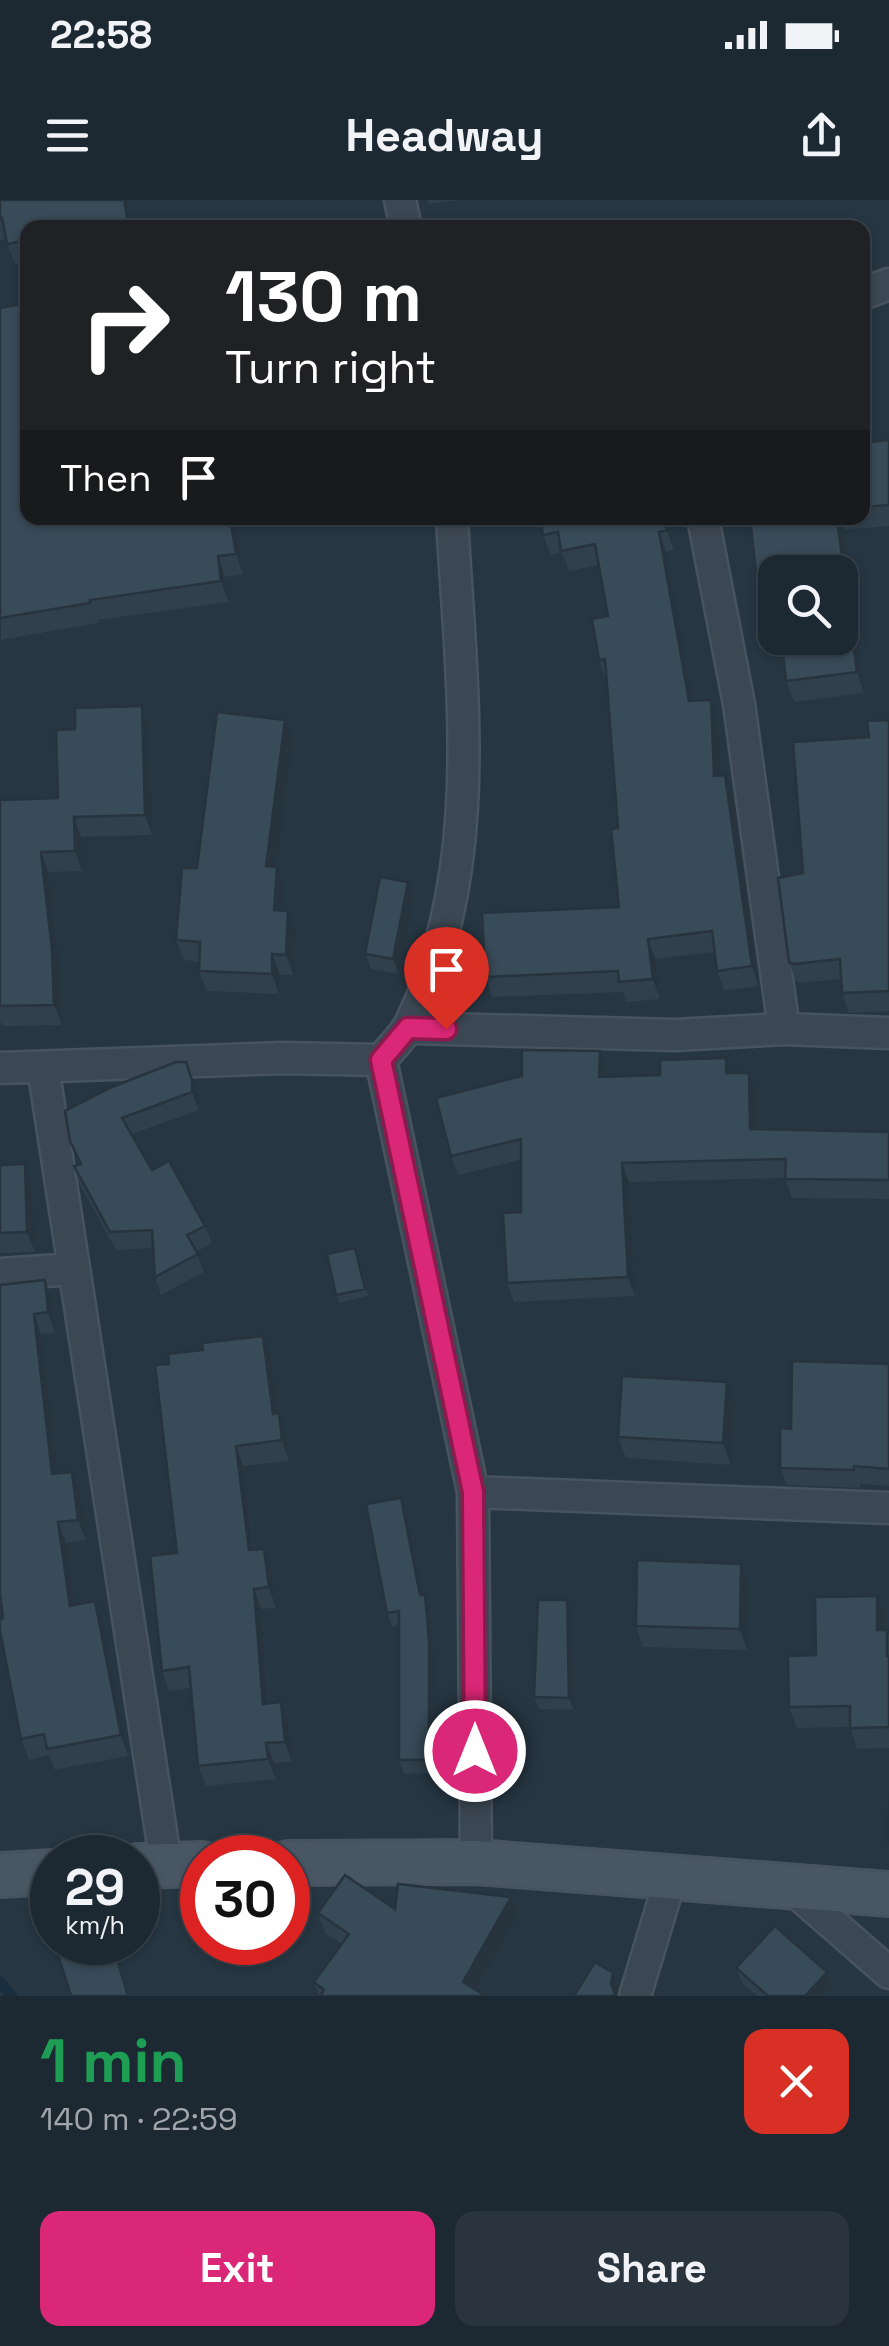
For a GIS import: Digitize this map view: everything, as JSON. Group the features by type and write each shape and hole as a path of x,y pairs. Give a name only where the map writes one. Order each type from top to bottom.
{"street":[{"path":"381,1060 408,1028 442,940 466,769 452,525"},
{"path":"705,525 739,704 784,1030"},
{"path":"408,1028 675,1036 784,1030 889,1033"},
{"path":"0,1068 282,1058 381,1060"},
{"path":"381,1060 473,1492 476,1862"},
{"path":"43,1067 169,1865"},
{"path":"0,1274 74,1268"},
{"path":"473,1492 889,1508"},
{"path":"310,1863 476,1862 889,1894"},
{"path":"0,1875 30,1873"},
{"path":"635,1996 671,1877"},
{"path":"788,1885 889,1973"}],"building":[{"path":"0,200 124,200 128,220 20,220 20,242 7,244"},
{"path":"20,304 20,525 231,525 236,554 218,556 221,581 0,618 0,308"},
{"path":"889,440 889,505 870,506 870,442"},
{"path":"541,525 666,525 667,530 659,532 689,701 711,700 714,776 725,775 752,966 717,971 712,931 648,939 653,979 619,982 618,971 485,977 482,913 619,907 611,829 618,828 605,659 599,660 592,619 608,616 595,544 561,551 558,532 543,535"},
{"path":"751,525 838,525 842,555 758,555 758,591"},
{"path":"783,655 855,655 857,672 786,681"},
{"path":"142,706 145,815 74,817 75,851 41,852 54,1005 0,1006 0,800 58,798 56,730 75,729 75,708"},
{"path":"217,712 285,720 266,866 277,867 274,910 288,911 286,955 272,954 272,974 199,971 200,942 176,940 182,868 197,868"},
{"path":"889,720 889,991 842,993 840,959 789,962 778,878 803,873 793,742 869,737 867,721"},
{"path":"380,877 408,882 393,959 365,954"},
{"path":"522,1050 600,1051 599,1077 660,1075 660,1060 726,1058 726,1073 749,1073 750,1129 889,1132 889,1180 785,1179 786,1159 622,1163 628,1277 507,1283 503,1213 521,1212 521,1139 451,1156 436,1098 522,1076"},
{"path":"176,1062 186,1062 192,1092 122,1118 152,1170 169,1161 205,1226 187,1235 198,1254 155,1277 152,1230 110,1232 74,1166 81,1164 70,1141 65,1111"},
{"path":"25,1164 27,1232 0,1233 0,1165"},
{"path":"355,1248 365,1289 336,1295 327,1254"},
{"path":"45,1280 48,1312 34,1314 52,1474 72,1472 78,1520 58,1522 70,1606 95,1601 121,1735 47,1749 44,1734 21,1739 0,1631 0,1285"},
{"path":"263,1336 273,1414 279,1413 282,1440 236,1446 249,1550 264,1549 269,1587 254,1589 263,1704 281,1702 285,1742 266,1743 268,1759 198,1766 189,1667 162,1671 150,1556 177,1553 155,1365 169,1364 168,1354 203,1350 202,1343"},
{"path":"792,1361 889,1364 889,1469 780,1468 780,1428 791,1429"},
{"path":"622,1376 727,1382 723,1443 618,1437"},
{"path":"401,1498 420,1595 425,1595 429,1760 399,1760 399,1611 387,1613 366,1504"},
{"path":"637,1560 741,1564 740,1629 636,1626"},
{"path":"877,1596 877,1630 887,1630 889,1727 850,1728 850,1706 789,1707 788,1656 816,1655 815,1597"},
{"path":"538,1600 567,1600 569,1698 534,1697"},
{"path":"345,1875 395,1909 398,1884 511,1897 463,1982 486,1996 320,1996 324,1990 314,1982 349,1934 318,1913"},
{"path":"775,1926 827,1972 805,1996 768,1996 736,1968"},
{"path":"595,1962 613,1973 611,1984 615,1993 574,1996"},
{"path":"61,1965 119,1965 128,1996 71,1996"}],"waterway":[{"path":"0,1982 12,1996"}],"route":[{"path":"446,1029 408,1028 381,1060 473,1492 475,1751"}]}
